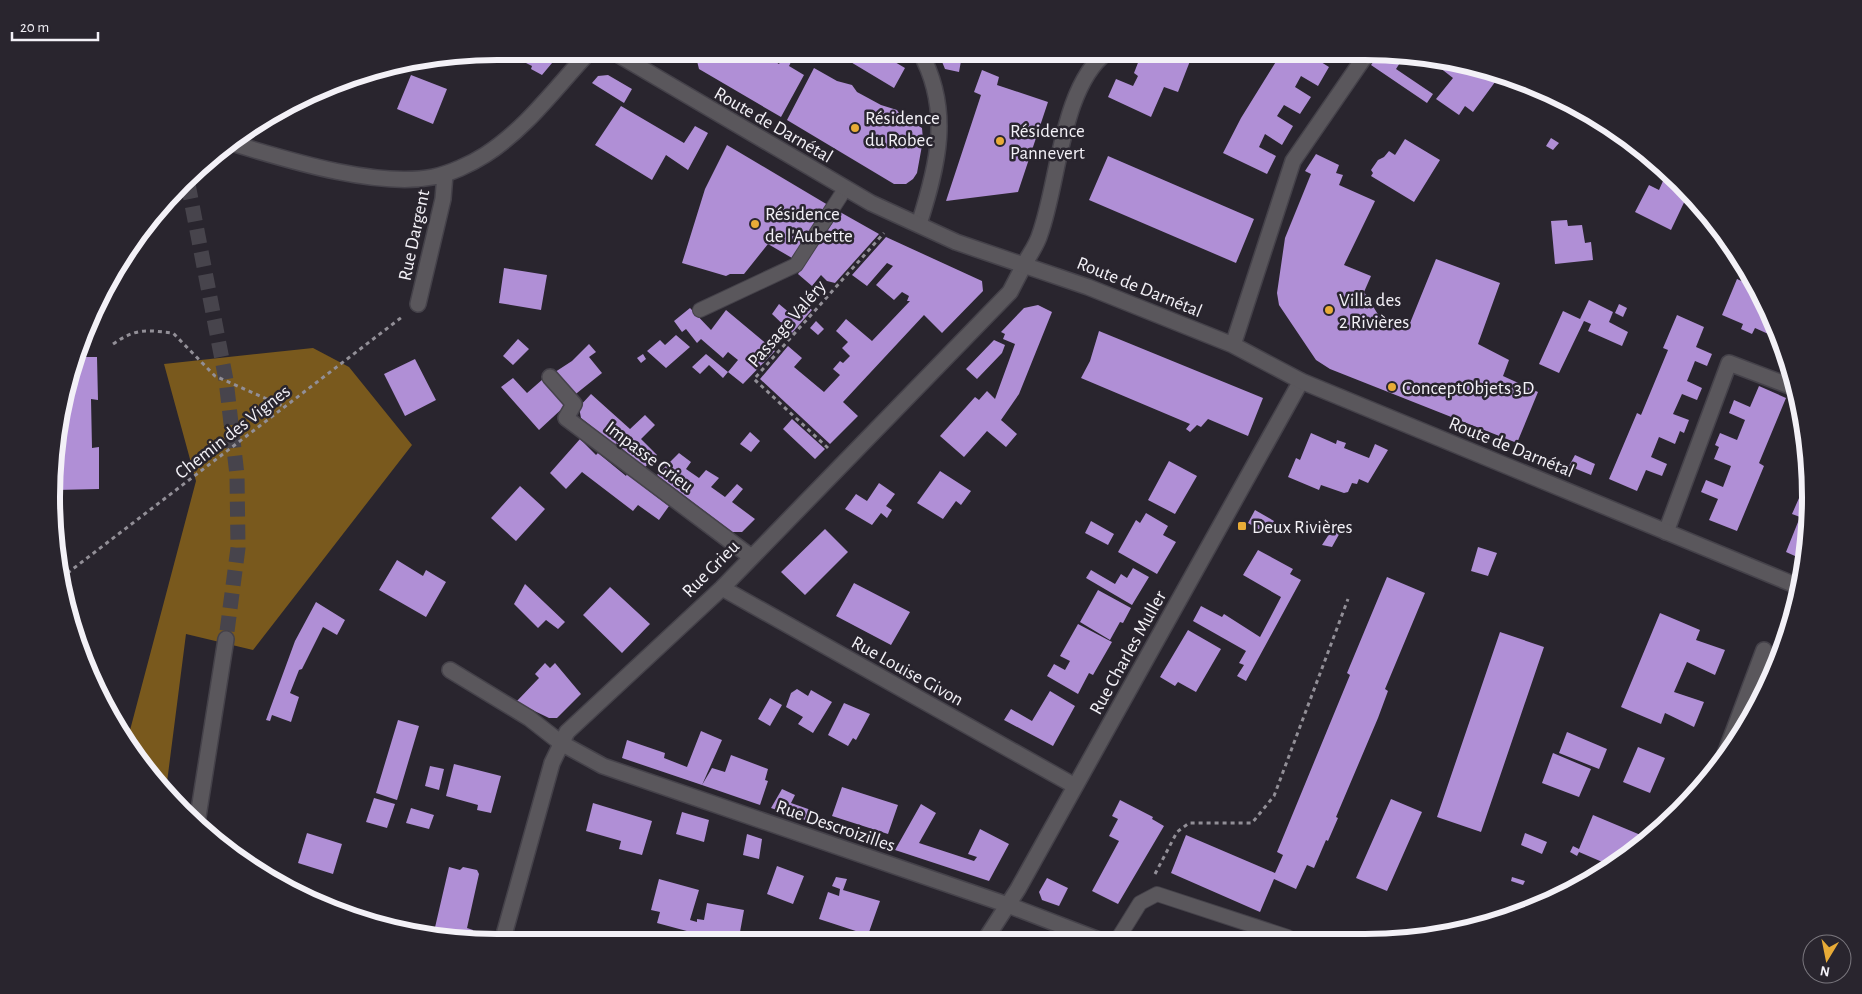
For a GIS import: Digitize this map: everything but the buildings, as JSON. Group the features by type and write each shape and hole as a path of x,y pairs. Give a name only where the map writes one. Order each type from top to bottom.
{"street":[{"path":"238,145 281,158 357,175 409,179 445,174 485,156 531,118 582,60"},
{"name":"Route de Darnétal","path":"627,60 846,189 956,242 1080,284 1233,345 1301,381 1793,584"},
{"path":"919,224 929,193 941,132 932,73 925,60"},
{"name":"Rue Grieu","path":"504,934 552,763 567,732 722,588 750,556 1010,292 1040,235 1073,104 1096,60"},
{"path":"1233,345 1293,161 1362,60"},
{"name":"Rue Dargent","path":"418,304 443,199 445,174"},
{"path":"1666,532 1730,363 1787,385"},
{"name":"Impasse Grieu","path":"550,377 574,404 566,418 750,556"},
{"name":"Rue Charles Muller","path":"989,934 1008,905 1301,381"},
{"name":"Rue Louise Givon","path":"722,588 1075,786"},
{"path":"198,816 226,639"},
{"path":"1743,715 1764,650"},
{"name":"Rue Descroizilles","path":"450,670 529,718 561,744 603,766 1008,905 1083,934"}],"lane":[{"path":"700,310 796,265 846,189"},
{"path":"1121,934 1140,903 1157,894 1279,934"}],"path":[{"name":"Passage Valéry","path":"843,462 754,378 898,215"},
{"name":"Chemin des Vignes","path":"67,574 418,304"},
{"path":"113,344 127,335 142,330 173,333 215,376 285,407"},
{"path":"1140,903 1177,832 1189,823 1252,823 1274,796 1348,599"}],"shaded area":[{"path":"313,348 349,367 412,445 253,650 186,634 167,784 129,733 196,481 164,364"}],"tunnel":[{"path":"189,187 226,380 237,475 238,548 226,639"}],"place":[{"name":"Résidence du Robec","path":"855,128"},
{"name":"Résidence Pannevert","path":"1000,141"},
{"name":"Résidence de l'Aubette","path":"755,224"},
{"name":"Villa des 2 Rivières","path":"1329,310"},
{"name":"ConceptObjets 3D","path":"1392,387"},
{"name":"Deux Rivières","path":"1242,526"}]}
